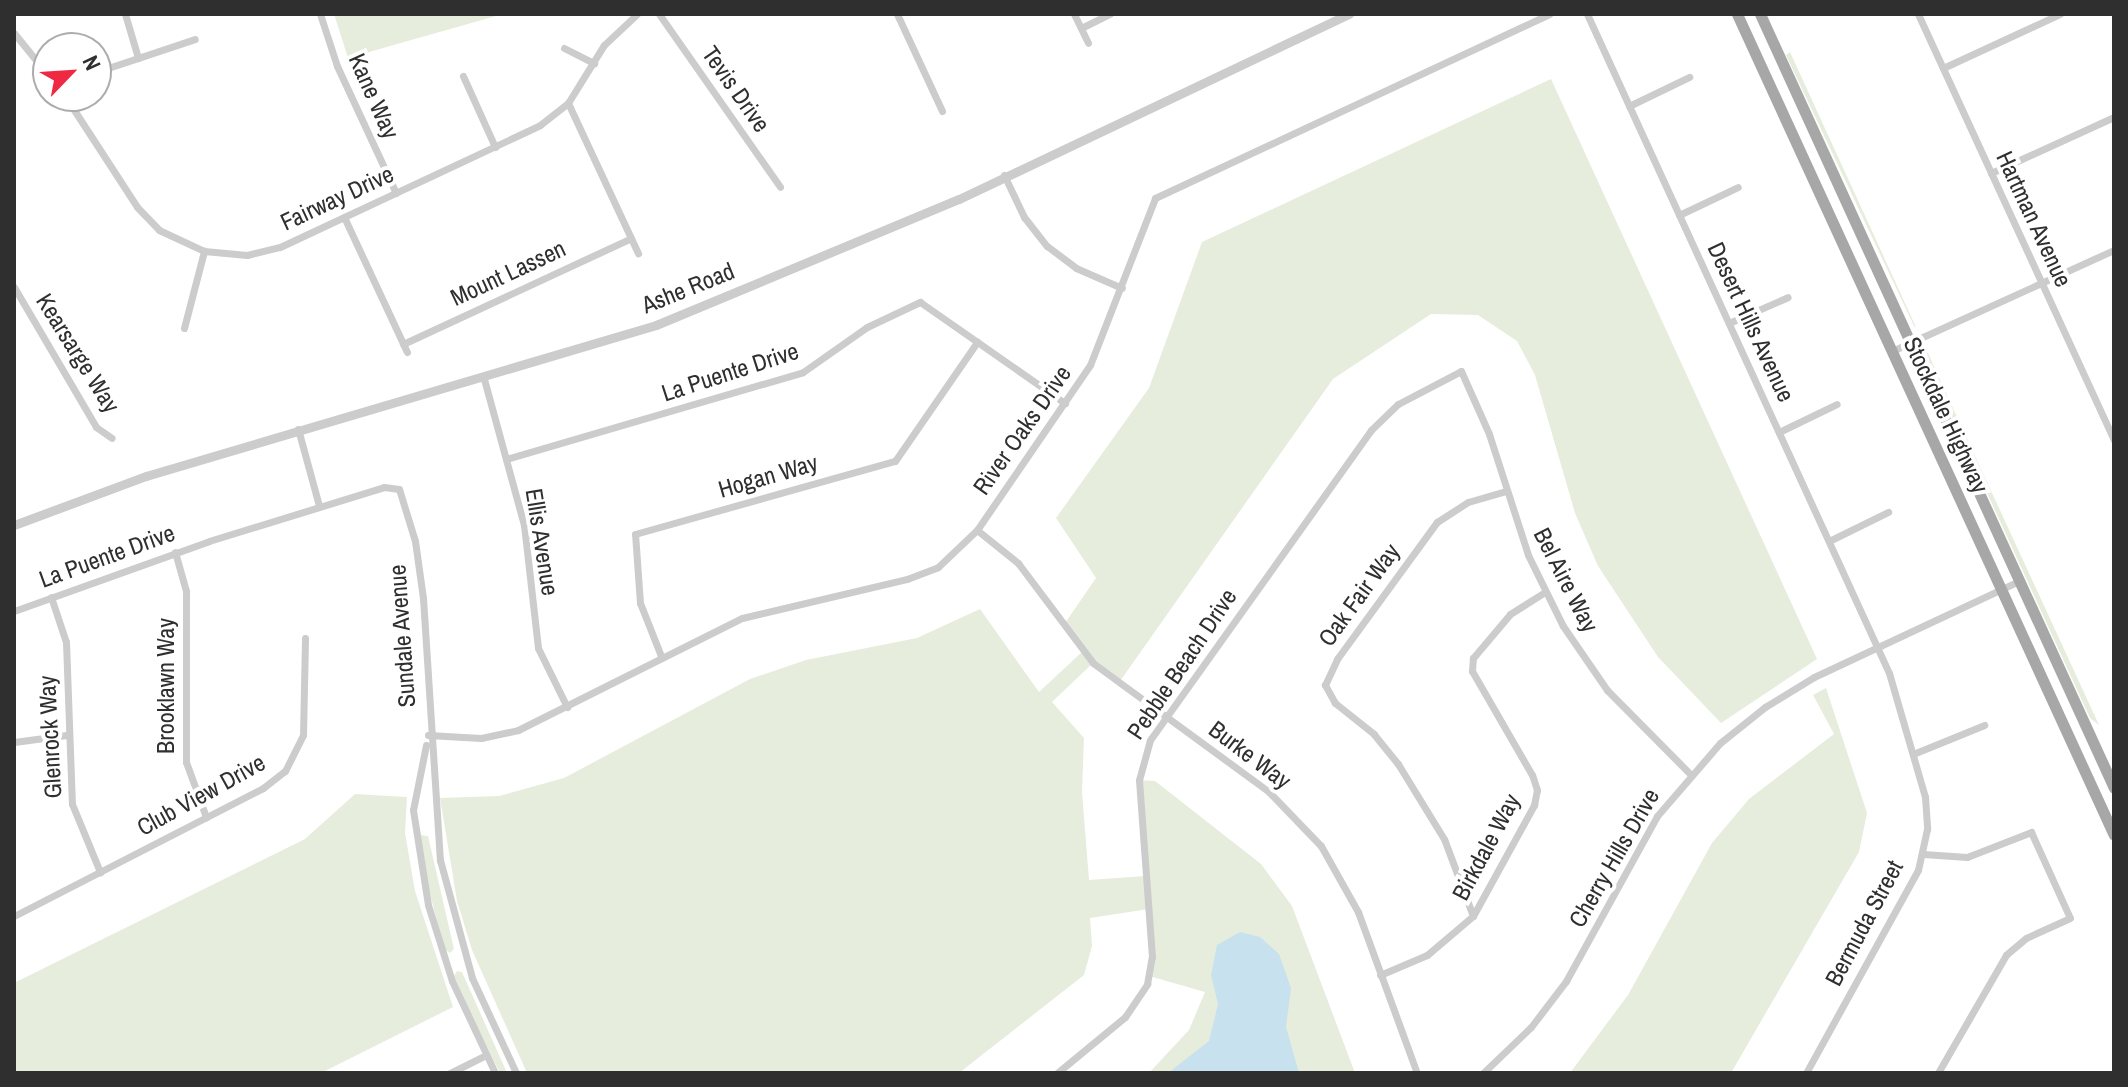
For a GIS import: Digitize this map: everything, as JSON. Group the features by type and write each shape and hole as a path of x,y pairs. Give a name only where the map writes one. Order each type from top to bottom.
{"main road":[{"name":"Stockdale Highway","path":"1737,14 2114,835"},
{"name":"Stockdale Highway","path":"1760,14 2114,788"}],"street":[{"path":"125,14 138,58"},
{"name":"Kane Way","path":"320,14 337,66 396,193"},
{"name":"Fairway Drive","path":"76,112 146,218 174,239 204,251 264,252 540,125 568,103 615,32 637,14"},
{"name":"Tevis Drive","path":"659,14 780,187"},
{"path":"897,14 942,111"},
{"path":"1074,14 1088,43"},
{"path":"1081,28 1110,14"},
{"name":"Ashe Road","path":"14,525 146,476 298,429 484,379 656,325 959,199 1349,14"},
{"name":"River Oaks Drive","path":"428,735 499,735 567,707 661,656 775,607 922,574 954,555 977,530 1065,403 1100,345 1155,198 1549,14"},
{"name":"Desert Hills Avenue","path":"1587,14 1878,647"},
{"name":"Hartman Avenue","path":"1918,14 2114,440"},
{"path":"1943,68 2060,14"},
{"path":"14,33 32,55"},
{"path":"112,67 195,39"},
{"path":"564,48 594,63"},
{"path":"463,76 495,147"},
{"path":"1629,106 1689,77"},
{"path":"568,103 638,253"},
{"path":"1991,173 2114,117"},
{"path":"1004,175 1024,217 1047,246 1076,268 1122,288"},
{"path":"1679,215 1738,187"},
{"name":"Mount Lassen","path":"344,217 405,348 631,238"},
{"path":"1892,351 2114,250"},
{"path":"184,328 204,251"},
{"name":"Kearsarge Way","path":"15,289 96,427 112,438"},
{"path":"1729,323 1788,297"},
{"name":"La Puente Drive","path":"506,459 803,372 867,327 920,302 1065,403"},
{"name":"Hogan Way","path":"661,656 640,603 635,534 895,461 977,342"},
{"name":"Bel Aire Way","path":"1461,371 1489,434 1506,491 1545,592 1607,690 1690,774"},
{"name":"Pebble Beach Drive","path":"1057,1073 1125,1017 1147,984 1152,957 1139,780 1145,752 1371,430 1406,399 1461,371"},
{"name":"Ellis Avenue","path":"484,379 528,546 538,648 567,707"},
{"path":"1779,432 1837,404"},
{"path":"298,429 319,506"},
{"name":"La Puente Drive","path":"14,611 175,552 319,506 384,487 399,489"},
{"name":"Sundale Avenue","path":"399,489 415,541 423,598 428,735 440,860 464,956 516,1073"},
{"name":"Oak Fair Way","path":"1473,916 1444,839 1398,764 1374,734 1335,703 1325,685 1337,659 1437,522 1468,502 1506,491"},
{"path":"1829,541 1888,512"},
{"name":"Burke Way","path":"977,530 1018,563 1093,663 1269,792 1305,827 1348,889 1417,1073"},
{"name":"Brooklawn Way","path":"175,552 186,591 186,762 206,817"},
{"name":"Cherry Hills Drive","path":"1483,1073 1531,1027 1566,981 1642,841 1690,774 1765,707 1878,647 2019,581"},
{"name":"Birkdale Way","path":"1380,975 1435,950 1473,916 1534,805 1537,790 1477,684 1473,658 1510,614 1545,592"},
{"name":"Glenrock Way","path":"51,597 66,642 67,735 72,804 100,872"},
{"name":"Club View Drive","path":"14,916 263,788 292,760 305,721 305,638"},
{"name":"Bermuda Street","path":"1806,1073 1923,854 1927,812 1913,754 1878,647"},
{"path":"1913,754 1984,725"},
{"path":"14,742 67,735"},
{"name":"Sundale Avenue","path":"428,735 414,820 428,905 446,963 495,1073"},
{"path":"1923,854 1967,857 2031,832 2070,918 2026,938 2006,955 1938,1073"},
{"path":"446,963 464,956"},
{"path":"450,1073 486,1055"}],"green space":[{"path":"334,14 503,14 348,58"},
{"path":"1790,52 1915,325 1915,328 1786,55"},
{"path":"1551,79 1817,659 1721,723 1658,657 1598,566 1575,513 1535,375 1517,341 1478,315 1431,314 1333,379 1118,684 1093,663 1052,702 1084,738 1082,792 1089,880 1145,876 1139,780 1155,781 1261,864 1292,906 1355,1073 1149,1073 1189,1030 1205,992 1149,976 1149,909 1090,918 1092,946 1084,975 959,1073 527,1073 472,950 457,901 440,798 499,796 564,778 750,679 806,660 917,638 980,609 1039,692 1082,652 1063,626 1096,578 1056,518 1149,388 1202,242"},
{"path":"1928,353 2099,725 2090,718 1924,355"},
{"path":"1826,688 1867,813 1859,852 1731,1073 1570,1073 1628,995 1712,843 1749,799 1834,734 1813,695"},
{"path":"355,794 407,797 405,833 415,891 453,1007 321,1073 14,1073 14,983 305,839"},
{"path":"420,835 428,836 454,949 450,953 444,949 428,886"},
{"path":"457,971 462,972 507,1073 499,1071 475,1023 454,976"}],"water":[{"path":"1240,932 1260,937 1279,954 1291,988 1286,1027 1299,1073 1168,1073 1209,1041 1218,1004 1211,975 1217,945"}]}
